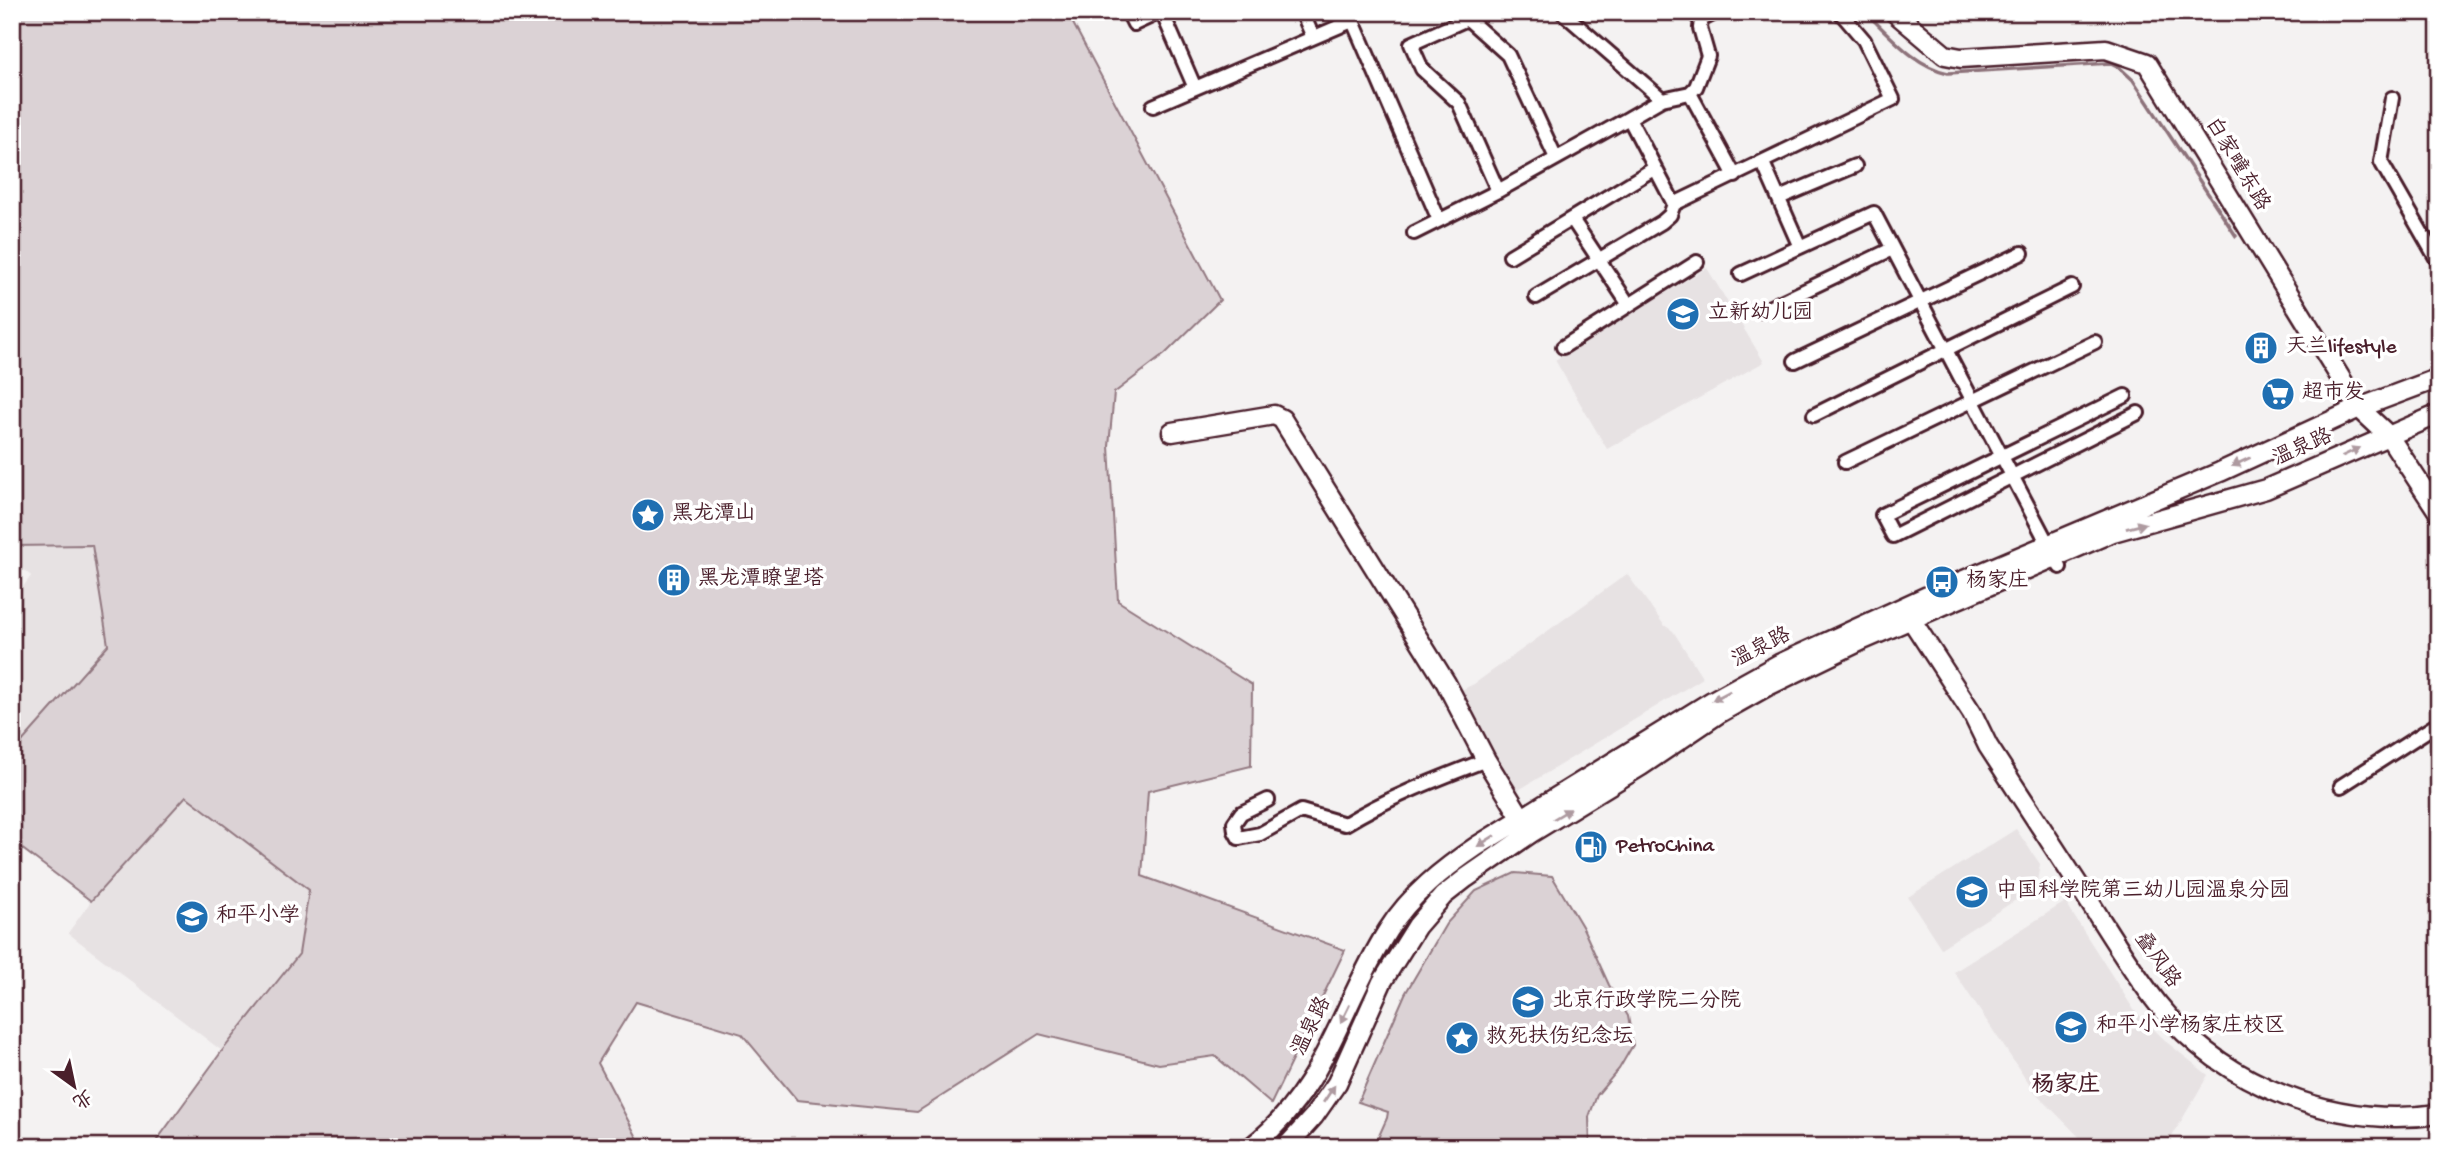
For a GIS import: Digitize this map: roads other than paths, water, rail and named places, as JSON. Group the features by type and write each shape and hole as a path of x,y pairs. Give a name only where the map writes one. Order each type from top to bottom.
{"main road":[{"name":"白家疃东路","path":"1894,12 1945,55 1961,58 2106,49 2147,63 2359,408 2388,435 2439,513"},
{"name":"温泉路","path":"2054,556 2220,471 2359,408 2439,378"},
{"name":"温泉路","path":"1251,1147 1278,1125 1307,1088 1389,928 1418,894 1445,869 1641,766 1718,714 1907,613 2113,532 2266,489 2439,414"},
{"path":"1172,432 1274,415 1282,419 1446,683 1486,760 1526,826"},
{"name":"叠风路","path":"1907,613 1972,713 1988,746 2132,967 2160,1006 2188,1034 2210,1054 2255,1083 2311,1104 2386,1118 2439,1114"},
{"name":"温泉路","path":"1286,1147 1314,1116 1336,1083 1382,982 1417,926 1443,896 1526,826"}],"street":[{"path":"1128,12 1134,24 1161,12 1195,88"},
{"path":"1302,12 1313,37"},
{"path":"1562,12 1662,99"},
{"path":"1414,233 1498,191 1662,99 1690,93 1696,88 1708,56 1697,16 1717,12"},
{"path":"1536,297 1662,222 1670,215 1674,204 1893,99 1864,40 1840,12"},
{"path":"1498,191 1459,103 1422,69 1411,44 1464,15 1508,55 1556,158"},
{"path":"1153,106 1313,37 1350,17 1439,220"},
{"path":"1690,93 1735,176"},
{"path":"2392,98 2381,162 2439,262"},
{"path":"1629,118 1674,204"},
{"path":"1763,163 1800,247"},
{"path":"1779,198 1855,166"},
{"path":"1510,256 1655,168"},
{"path":"1741,274 1874,213 2054,556"},
{"path":"1572,219 1629,305"},
{"path":"1762,311 1892,249"},
{"path":"1796,360 2022,253"},
{"path":"1563,347 1697,262"},
{"path":"1814,415 2072,287"},
{"path":"1845,462 2095,342"},
{"path":"2125,396 1882,515 1893,536 2138,413"},
{"path":"2341,786 2439,723"},
{"path":"1268,800 1241,813 1234,823 1239,838 1260,834 1301,810 1345,824 1402,794 1486,760"}],"waterway":[{"path":"1865,12 1913,57 1948,73 2111,63 2119,67 2133,80 2236,236"}],"place":[{"name":"立新幼儿园","path":"1683,314"},
{"name":"天兰lifestyle","path":"2261,348"},
{"name":"超市发","path":"2278,394"},
{"name":"黑龙潭山","path":"648,515"},
{"name":"黑龙潭瞭望塔","path":"674,580"},
{"name":"杨家庄","path":"1942,582"},
{"name":"PetroChina","path":"1591,847"},
{"name":"中国科学院第三幼儿园温泉分园","path":"1972,892"},
{"name":"和平小学","path":"192,917"},
{"name":"北京行政学院二分院","path":"1528,1002"},
{"name":"和平小学杨家庄校区","path":"2071,1027"},
{"name":"救死扶伤纪念坛","path":"1462,1038"}],"district":[{"name":"杨家庄","path":"2066,1086"}]}
